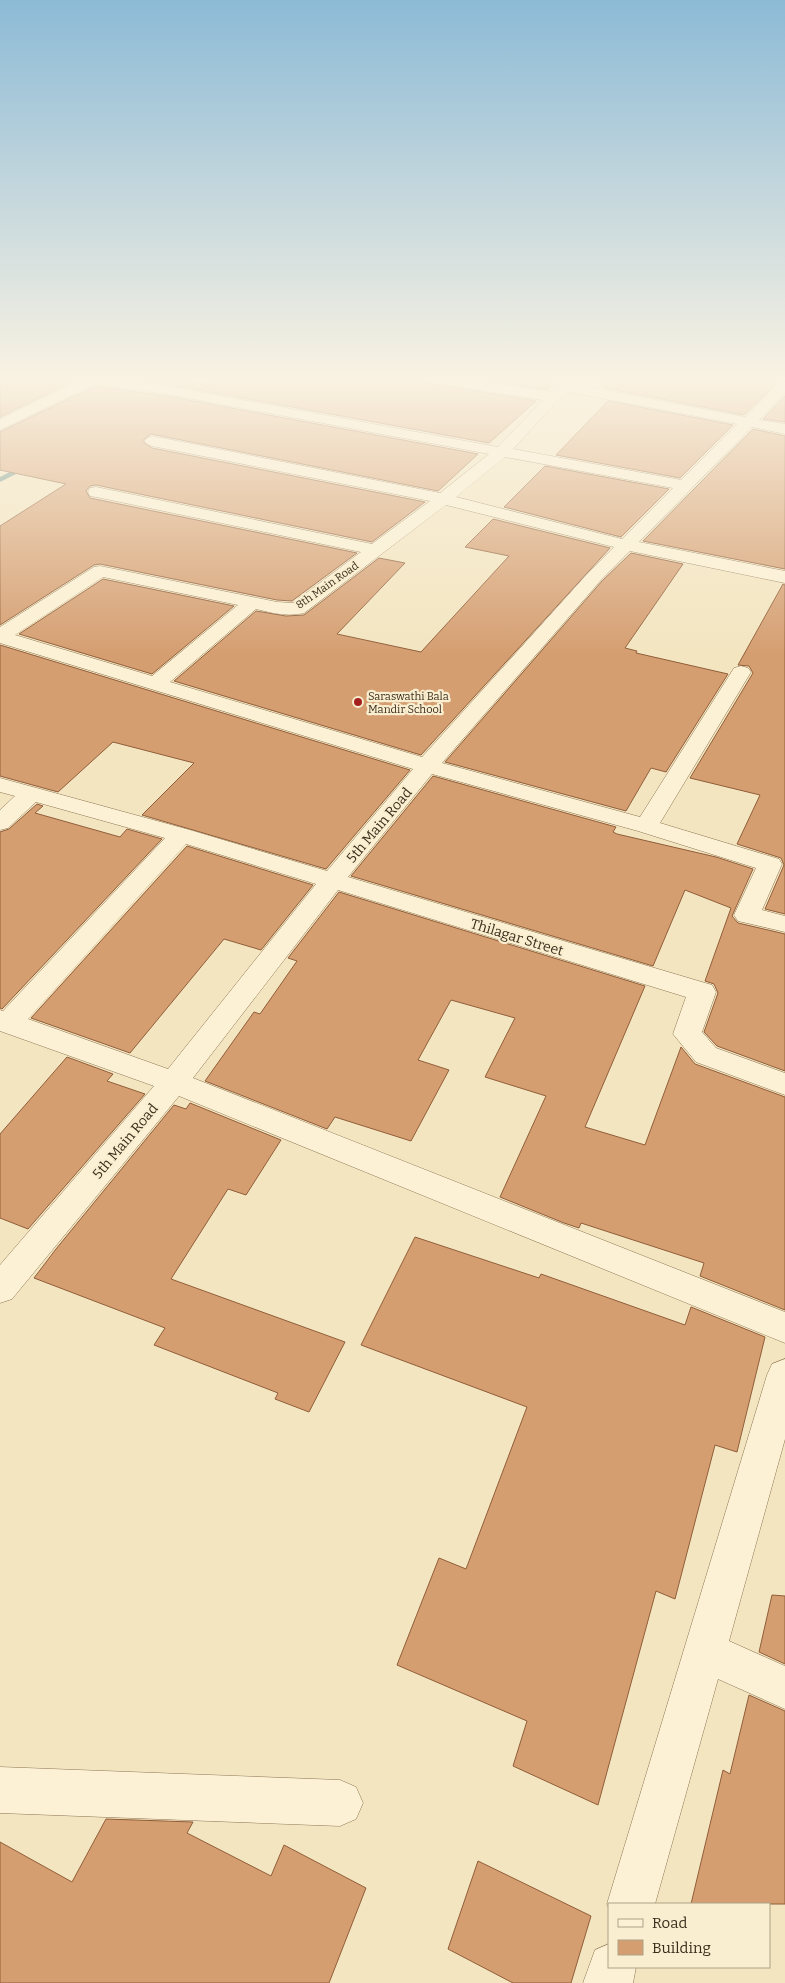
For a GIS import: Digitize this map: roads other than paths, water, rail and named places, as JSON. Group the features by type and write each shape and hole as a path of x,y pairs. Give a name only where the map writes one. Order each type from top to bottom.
{"street":[{"path":"298,470 444,499 626,545 785,578"},
{"name":"8th Main Road","path":"0,637 100,571 277,608 297,609 481,470"},
{"path":"597,470 686,486"},
{"name":"5th Main Road","path":"0,1289 174,1082 331,882 428,766 596,576 702,470"},
{"path":"96,492 376,550"},
{"path":"156,683 252,603"},
{"path":"0,637 428,766 646,826 770,864 748,915 785,924"},
{"path":"646,826 741,672"},
{"name":"Thilagar Street","path":"0,785 181,835 331,882 702,992 688,1034 706,1055 785,1084"},
{"path":"0,823 32,793"},
{"path":"181,835 4,1021 174,1082 785,1328"},
{"path":"631,1903 785,1375"},
{"path":"704,1651 785,1688"},
{"path":"0,1790 340,1804"},
{"path":"608,1983 612,1968"}],"waterway":[{"path":"0,480 21,470"}],"place":[{"name":"Saraswathi Bala Mandir School","path":"358,702"}]}
